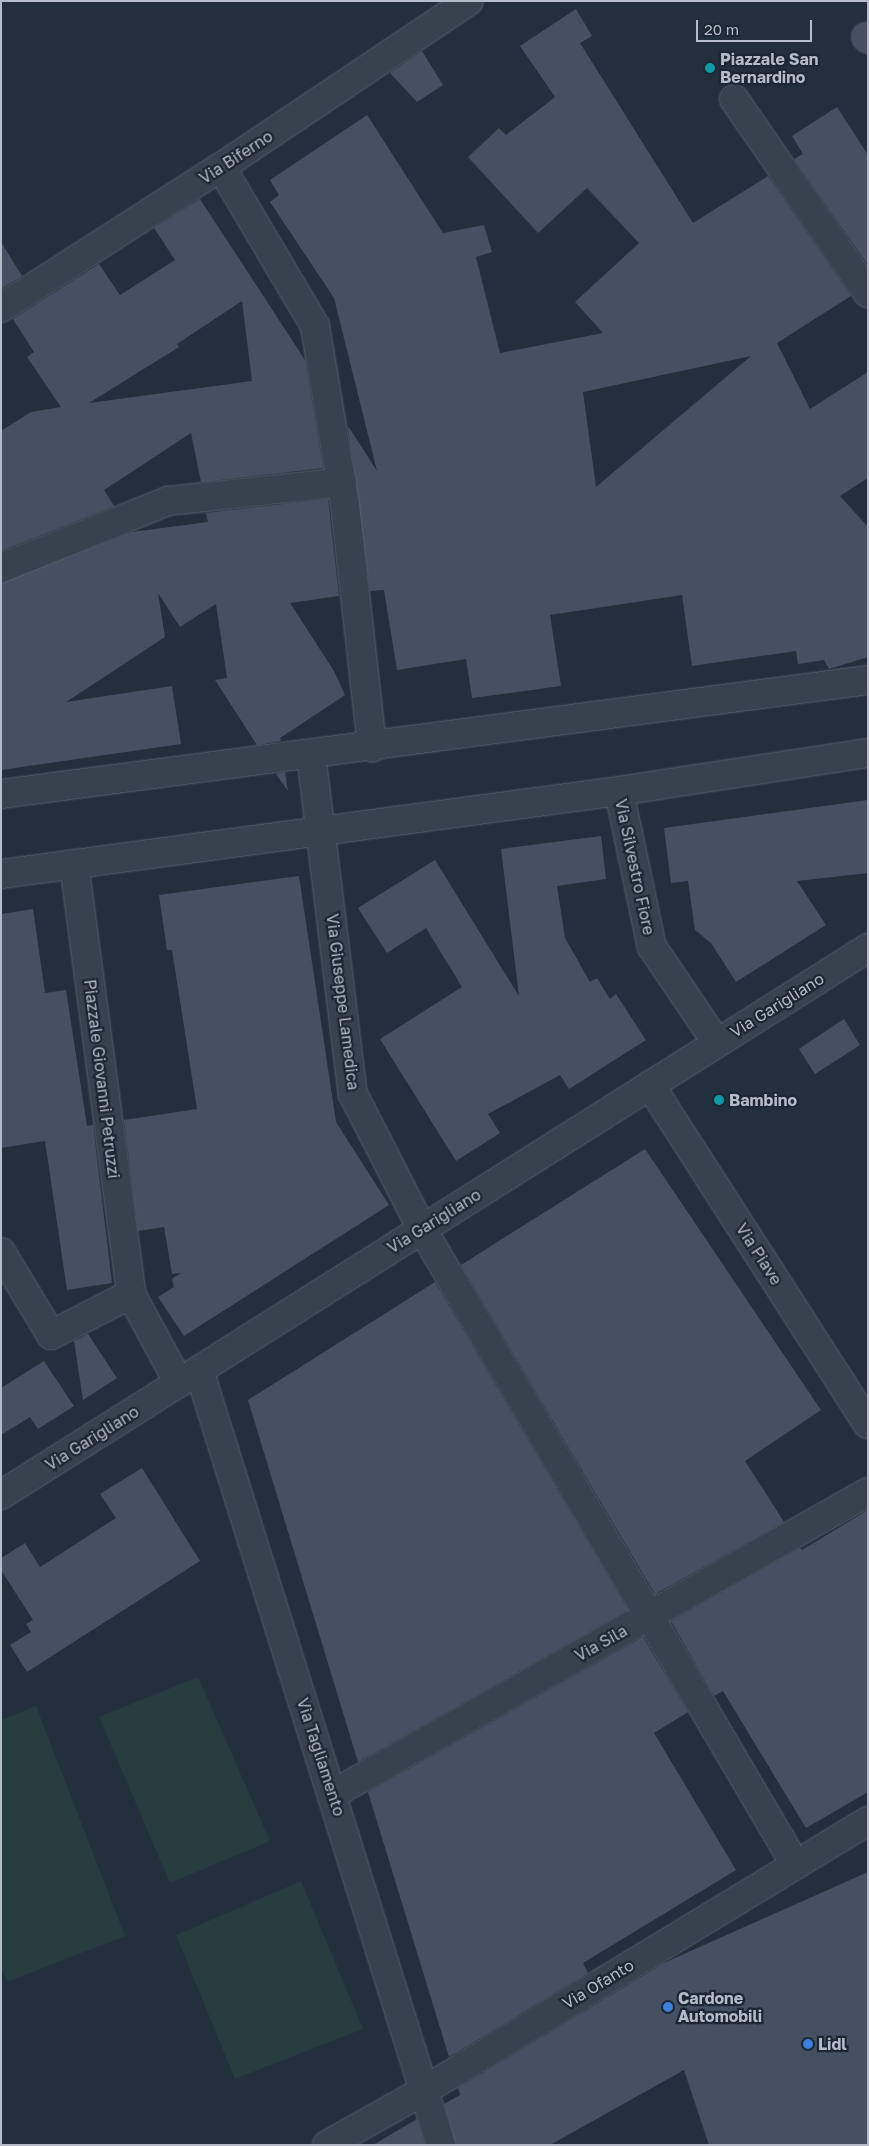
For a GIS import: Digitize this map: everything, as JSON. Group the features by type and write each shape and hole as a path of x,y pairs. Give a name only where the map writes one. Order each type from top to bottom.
{"street":[{"name":"Via Biferno","path":"1,308 221,167 469,1"},
{"path":"734,99 868,293"},
{"path":"221,167 315,326 342,482 372,747"},
{"path":"1,568 168,501 342,482"},
{"path":"1,794 372,747 868,680"},
{"path":"1,874 619,791 868,753"},
{"name":"Via Giuseppe Lamedica","path":"311,754 353,1094 420,1224 795,1864"},
{"name":"Via Silvestro Fiore","path":"619,791 652,947 717,1043"},
{"name":"Piazzale Giovanni Petruzzi","path":"74,864 131,1294"},
{"name":"Via Garigliano","path":"1,1495 189,1376 420,1224 650,1085 868,948"},
{"name":"Via Piave","path":"650,1085 868,1424"},
{"path":"1,1252 51,1335 131,1294"},
{"name":"Via Tagliamento","path":"131,1294 189,1376 333,1794 441,2145"},
{"name":"Via Sila","path":"333,1794 868,1492"},
{"name":"Via Ofanto","path":"327,2145 424,2090 868,1821"}],"green space":[{"path":"198,1677 270,1841 170,1883 99,1717"},
{"path":"36,1706 125,1936 7,1982 1,1968 1,1720"},
{"path":"301,1881 363,2029 235,2079 176,1935"}],"building":[{"path":"576,9 592,36 580,43 693,223 768,176 851,296 777,343 810,409 868,372 868,478 840,496 868,527 868,657 829,669 824,660 798,664 796,651 692,666 682,595 550,615 561,686 472,698 466,659 397,670 384,590 370,591 348,426 377,471 334,298 270,202 279,195 270,180 367,115 443,233 484,225 492,252 476,257 500,353 603,333 575,302 639,243 587,188 538,233 468,157 499,128 506,135 555,97 520,46","holes":["751,356 596,487 583,392"]},
{"path":"422,51 443,85 417,102 390,73"},
{"path":"837,107 868,155 868,265 794,159 803,154 792,136"},
{"path":"200,199 305,360 323,468 201,482 191,433 104,490 114,506 1,551 1,431 31,412 61,407 27,357 34,352 13,319 99,264 120,295 175,260 154,228","holes":["242,301 252,381 89,403 179,347 177,344"]},
{"path":"1,242 22,276 1,289"},
{"path":"328,499 339,596 290,603 334,671 345,695 280,738 281,741 257,745 215,680 227,678 216,604 180,627 158,593 165,637 66,702 172,686 181,744 1,770 1,583 132,532 208,522 206,513"},
{"path":"285,772 288,791 276,774"},
{"path":"868,800 868,873 797,881 826,925 736,982 711,943 695,930 688,881 671,883 664,828"},
{"path":"601,836 606,879 557,886 565,938 590,982 597,978 610,999 616,994 646,1040 569,1089 560,1075 488,1114 500,1133 456,1161 380,1039 462,987 426,928 387,953 358,908 435,860 519,996 501,849"},
{"path":"299,876 336,1122 389,1205 184,1336 158,1297 174,1287 172,1279 181,1273 172,1274 164,1227 138,1231 124,1120 197,1109 172,950 167,950 159,895"},
{"path":"33,909 45,993 66,990 87,1126 93,1125 112,1283 67,1290 45,1141 1,1148 1,914"},
{"path":"844,1019 860,1045 815,1074 799,1049"},
{"path":"645,1149 821,1410 745,1461 784,1522 655,1594 461,1265"},
{"path":"435,1282 628,1610 358,1762 248,1400"},
{"path":"88,1334 117,1378 83,1400 74,1341"},
{"path":"44,1361 74,1406 38,1429 30,1417 1,1435 1,1388"},
{"path":"142,1468 200,1561 27,1672 10,1645 31,1632 26,1624 33,1620 1,1570 1,1558 25,1543 40,1567 116,1518 100,1494"},
{"path":"868,1510 868,1792 806,1828 723,1691 714,1696 671,1621 800,1548 802,1550"},
{"path":"643,1637 688,1712 654,1733 736,1870 583,1963 588,1973 449,2057 368,1792"},
{"path":"868,1872 868,2145 709,2145 684,2070 550,2145 456,2145 444,2104 460,2095 458,2088 666,1962"},
{"path":"417,2119 425,2145 373,2145"}],"place":[{"name":"Piazzale San Bernardino","path":"710,68"},
{"name":"Bambino","path":"719,1100"},
{"name":"Cardone Automobili","path":"668,2007"},
{"name":"Lidl","path":"808,2044"}]}
